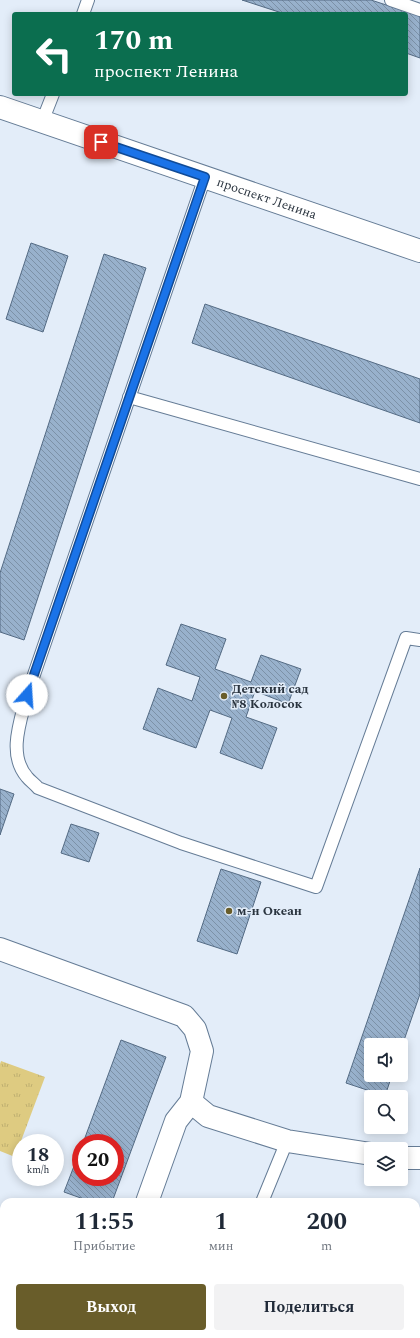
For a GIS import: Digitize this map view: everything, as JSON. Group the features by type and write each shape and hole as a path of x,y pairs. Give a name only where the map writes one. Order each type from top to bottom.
{"street":[{"name":"проспект Ленина","path":"0,107 420,251"},
{"path":"0,949 184,1016 195,1029 202,1052 191,1102 176,1121 148,1198"},
{"path":"191,1102 208,1116 287,1141 364,1153"},
{"path":"408,1158 420,1158"}],"lane":[{"path":"84,12 88,0"},
{"path":"391,0 420,10"},
{"path":"42,122 52,96"},
{"path":"205,177 27,695 16,747 19,764 26,776 38,788 181,844 316,887 406,638 420,640"},
{"path":"129,397 420,479"},
{"path":"264,1198 287,1141"}],"green space":[{"path":"1,1061 45,1077 24,1134 12,1134 12,1156 0,1151"}],"building":[{"path":"242,0 371,0 408,12 279,12"},
{"path":"408,12 420,16 420,58 408,54"},
{"path":"31,243 68,256 43,332 6,319"},
{"path":"104,254 146,268 24,640 0,632 0,573"},
{"path":"205,304 420,379 420,423 192,343"},
{"name":"Детский сад №8 Колосок","path":"181,624 226,639 215,669 251,682 261,655 301,669 288,704 255,691 246,717 277,728 262,769 220,753 232,718 210,710 196,748 143,729 158,688 192,701 200,677 166,665"},
{"path":"0,789 14,794 0,835"},
{"path":"71,824 99,833 89,862 61,853"},
{"path":"420,868 420,994 405,1038 364,1038 364,1082 390,1082 387,1090 367,1090 346,1083"},
{"name":"м-н Океан","path":"221,869 261,882 237,954 197,941"},
{"path":"121,1040 166,1057 124,1170 124,1134 86,1134"},
{"path":"72,1171 72,1186 118,1186 113,1198 81,1198 64,1192"}],"place":[{"name":"Детский сад №8 Колосок","path":"224,696"},
{"name":"м-н Океан","path":"229,911"}],"route":[{"path":"27,695 205,177 101,142"}]}
